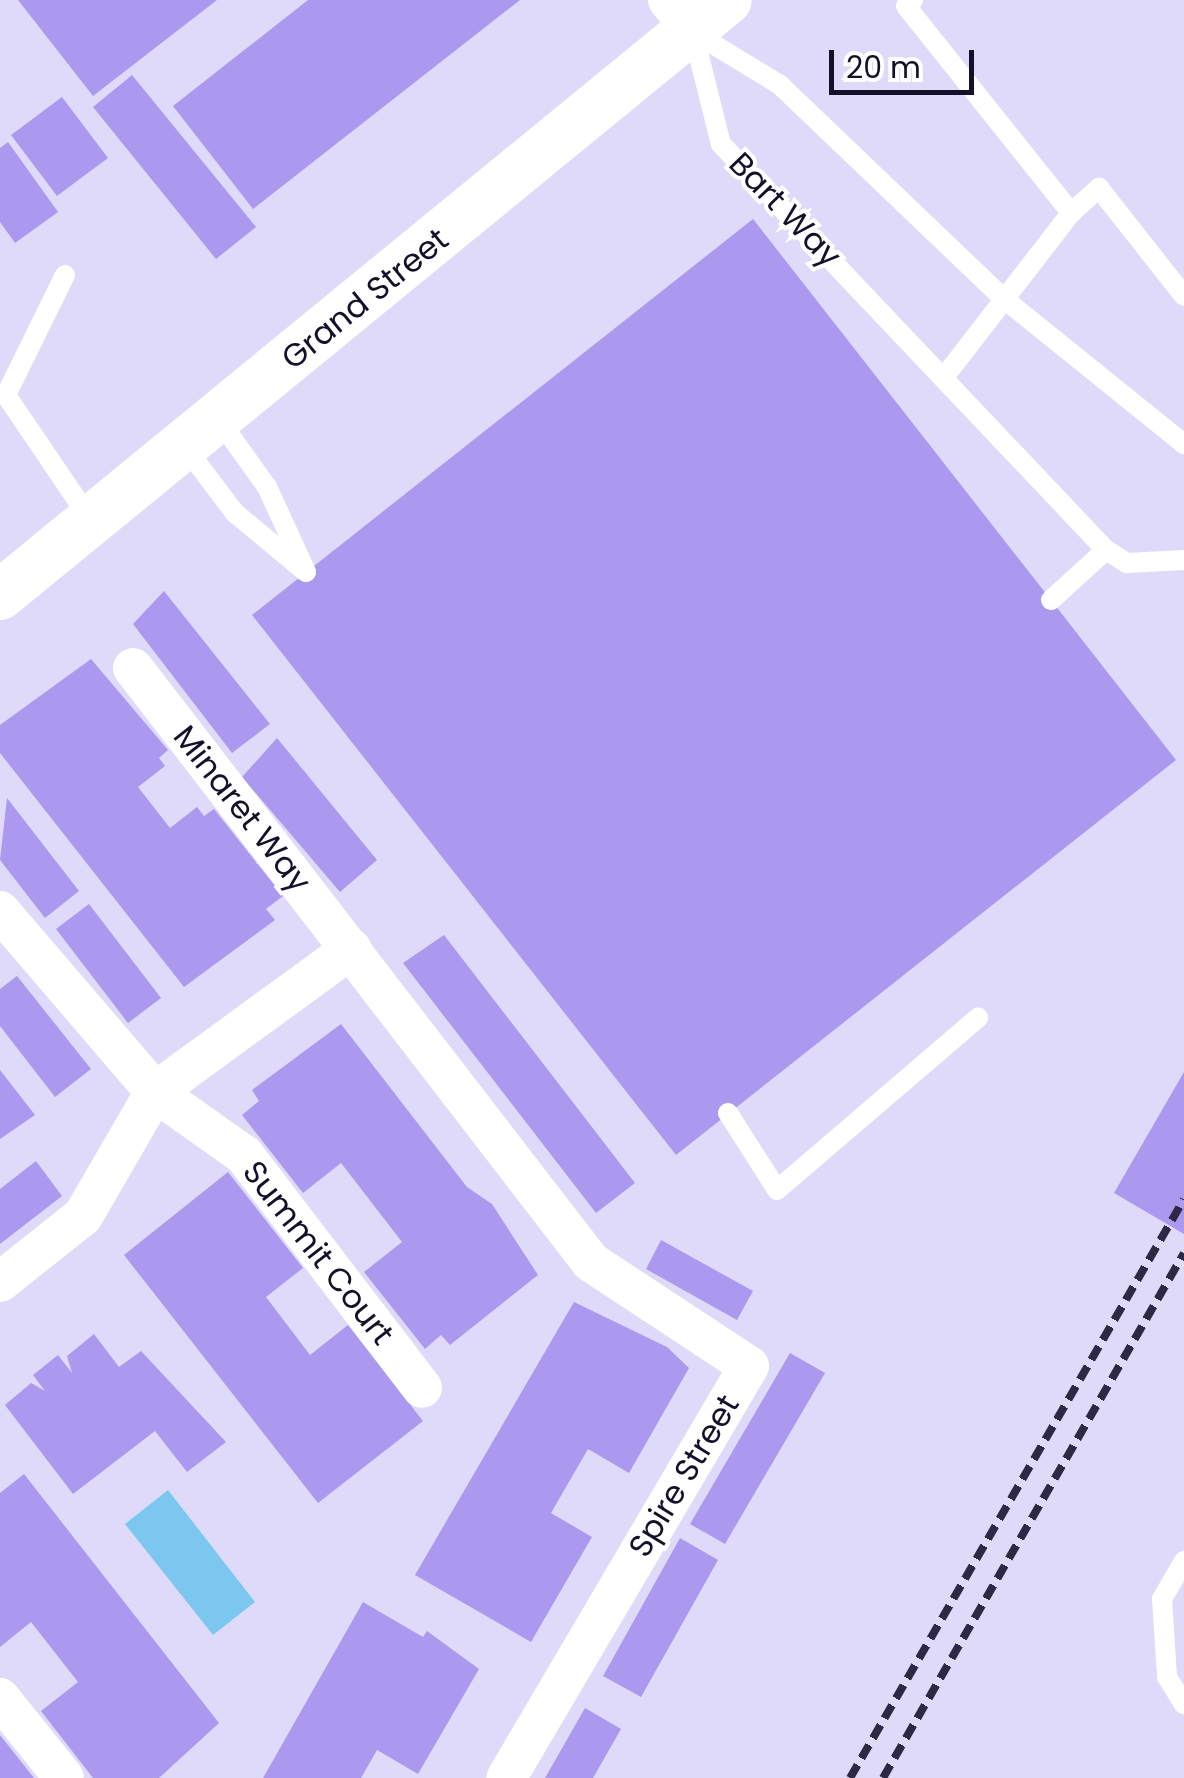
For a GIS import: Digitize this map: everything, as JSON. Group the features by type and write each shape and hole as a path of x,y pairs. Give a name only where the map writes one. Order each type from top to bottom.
{"street":[{"name":"Grand Street","path":"0,595 202,434 696,11"},
{"name":"Minaret Way","path":"133,668 351,950"},
{"name":"Summit Court","path":"5,928 155,1092 244,1155 422,1388"},
{"path":"0,1282 82,1216 155,1092 351,950"},
{"name":"Spire Street","path":"351,950 591,1262 749,1366 506,1778"},
{"path":"0,1698 64,1778"}],"lane":[{"path":"910,3 1071,213"},
{"path":"696,11 780,85 1003,298 1184,444"},
{"name":"Bart Way","path":"696,11 721,144 946,375 1106,550"},
{"path":"946,375 1071,213 1099,188 1184,296"},
{"path":"65,275 6,395 91,520"},
{"path":"202,434 267,487 306,572 236,513 202,434"},
{"path":"1050,600 1106,550 1127,564 1184,560"},
{"path":"728,1114 778,1190 978,1018"},
{"path":"1184,1561 1162,1599 1167,1677 1184,1704"}],"water":[{"path":"168,1490 255,1602 213,1635 125,1524"}],"building":[{"path":"18,0 217,0 93,96"},
{"path":"308,0 520,0 253,209 173,106"},
{"path":"132,75 256,227 216,259 93,107"},
{"path":"62,97 108,158 57,196 11,135"},
{"path":"8,142 58,212 15,243 0,222 0,148"},
{"path":"753,219 1176,760 676,1155 252,615"},
{"path":"164,591 270,724 232,753 133,624"},
{"path":"91,659 168,750 159,758 165,766 138,787 170,828 197,807 204,816 214,809 283,896 266,909 275,920 184,987 0,753 0,725"},
{"path":"277,738 377,860 340,892 242,777"},
{"path":"7,798 79,891 45,918 0,860"},
{"path":"89,904 161,998 128,1023 56,929"},
{"path":"444,935 635,1183 596,1213 403,963"},
{"path":"17,976 91,1069 55,1097 0,1026 0,989"},
{"path":"341,1024 467,1187 492,1204 538,1275 450,1345 441,1335 425,1349 364,1272 402,1242 341,1163 303,1193 242,1115 259,1101 252,1090"},
{"path":"0,1070 35,1115 0,1139"},
{"path":"1184,1072 1184,1234 1114,1193"},
{"path":"36,1161 62,1196 0,1244 0,1189"},
{"path":"228,1172 303,1268 266,1297 310,1355 348,1325 423,1421 318,1503 124,1255"},
{"path":"661,1240 753,1291 737,1320 646,1269"},
{"path":"574,1302 667,1347 689,1368 629,1473 588,1449 551,1513 592,1537 531,1642 415,1575"},
{"path":"94,1334 119,1367 141,1351 226,1442 187,1472 155,1431 73,1494 5,1405 31,1383 45,1391 33,1375 58,1355 72,1373 67,1356"},
{"path":"790,1353 825,1373 725,1544 690,1524"},
{"path":"24,1474 219,1723 159,1778 93,1778 41,1711 78,1682 31,1622 0,1647 0,1493"},
{"path":"680,1538 718,1560 641,1697 603,1676"},
{"path":"363,1602 423,1637 427,1631 479,1669 418,1774 377,1750 361,1778 263,1778"},
{"path":"585,1708 621,1729 593,1778 545,1778"},
{"path":"0,1735 34,1778 0,1778"}],"railway":[{"path":"850,1778 1184,1199"},
{"path":"883,1778 1184,1253"}]}
